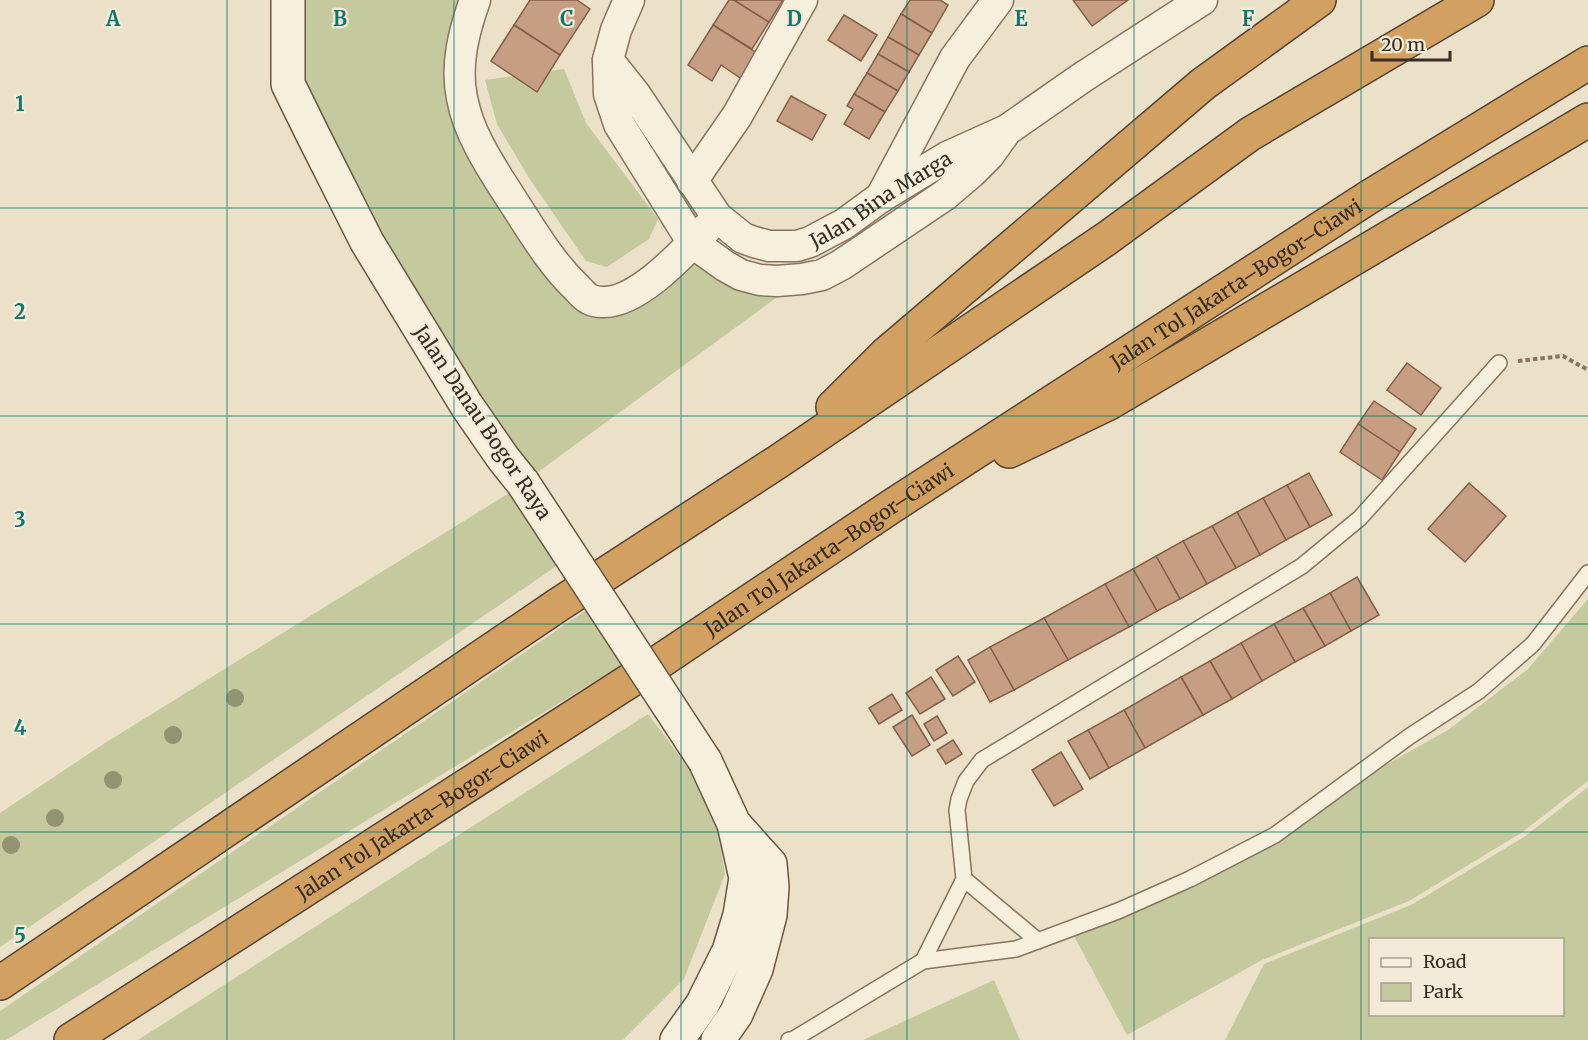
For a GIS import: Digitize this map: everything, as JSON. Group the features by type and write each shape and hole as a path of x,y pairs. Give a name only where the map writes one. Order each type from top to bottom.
{"highway":[{"path":"779,461 895,346 1203,84 1319,0"},
{"path":"0,983 558,605 779,461 1106,239 1250,134 1477,0"},
{"name":"Jalan Tol Jakarta–Bogor–Ciawi","path":"71,1040 652,667 892,506 1369,197 1588,63"},
{"path":"892,506 1109,403 1588,120"}],"street":[{"name":"Jalan Danau Bogor Raya","path":"288,0 288,84 367,242 467,406 523,483 705,761 734,824 746,878 740,915 729,951 702,1005 677,1040"},
{"path":"475,0 461,54 460,81 467,118 479,145 537,239 567,278 588,299 601,302 630,296 685,252 717,217"},
{"path":"629,0 616,30 608,60 609,94 619,124 693,243 724,266 741,275 760,280 802,279 822,275 841,265 945,195 989,155 1007,129"},
{"path":"692,181 737,116 802,0"},
{"path":"881,197 956,58 998,0"},
{"name":"Jalan Bina Marga","path":"608,60 635,94 717,217 743,238 754,242 769,246 797,246 810,242 844,224 881,197 947,157 1007,129 1202,0"},
{"name":"Jalan Danau Bogor Raya","path":"718,1040 736,1014 756,969 770,915 772,887 770,864 734,824"}],"lane":[{"path":"922,961 964,879 957,810 958,799 966,781 982,760 1302,566 1360,518 1499,363"},
{"path":"789,1040 922,961 1016,949 1118,911 1190,879 1275,834 1410,736 1479,690 1533,644 1588,573"},
{"path":"964,879 1038,940"}],"path":[{"path":"1499,363 1563,356 1588,370"}],"green space":[{"path":"288,0 476,0 467,118 601,302 693,243 802,279 523,483 313,135"},
{"path":"564,69 586,123 658,219 649,239 607,267 586,261 529,178 497,124 485,80"},
{"path":"514,490 558,565 0,947 0,813 105,743"},
{"path":"1588,599 1588,781 1521,833 1409,901 1262,960 1127,1035 1073,934 1154,895 1448,730 1528,669"},
{"path":"589,608 625,663 6,1040 0,1040 0,1011"},
{"path":"648,714 712,799 725,874 684,979 623,1040 138,1040"},
{"path":"1588,787 1588,1040 1225,1040 1264,964 1411,905 1524,837"},
{"path":"994,980 1020,1040 863,1040"}],"building":[{"path":"530,0 577,0 590,9 560,55 514,25"},
{"path":"729,0 734,0 769,22 752,49 713,25"},
{"path":"734,0 783,0 769,22"},
{"path":"910,0 940,0 948,5 932,33 901,14"},
{"path":"1073,0 1128,0 1092,26"},
{"path":"901,14 932,33 919,55 888,37"},
{"path":"844,15 877,35 861,61 828,40"},
{"path":"514,25 560,55 537,92 491,61"},
{"path":"713,25 768,60 752,86 721,65 712,81 688,65"},
{"path":"888,37 919,55 909,72 878,54"},
{"path":"878,54 909,72 898,91 867,73"},
{"path":"867,73 898,91 885,112 854,94"},
{"path":"854,94 885,112 869,139 844,124 853,109 847,106"},
{"path":"791,96 826,115 812,140 777,121"},
{"path":"1407,363 1441,388 1421,415 1387,390"},
{"path":"1374,401 1416,429 1400,452 1358,424"},
{"path":"1358,424 1400,452 1382,480 1340,452"},
{"path":"1309,473 1332,515 1310,527 1287,485"},
{"path":"1469,483 1506,516 1465,562 1428,529"},
{"path":"1287,485 1310,527 1286,540 1263,498"},
{"path":"1263,498 1286,540 1260,555 1237,512"},
{"path":"1237,512 1260,555 1236,568 1212,526"},
{"path":"1212,526 1236,568 1207,584 1183,541"},
{"path":"1183,541 1207,584 1180,599 1156,556"},
{"path":"1156,556 1180,599 1157,611 1133,569"},
{"path":"1133,569 1157,611 1129,627 1105,584"},
{"path":"1357,577 1379,615 1351,631 1330,593"},
{"path":"1105,584 1129,627 1068,660 1044,618"},
{"path":"1330,593 1351,631 1325,646 1303,608"},
{"path":"1303,608 1325,646 1295,662 1274,624"},
{"path":"1044,618 1068,660 1014,690 990,647"},
{"path":"1274,624 1295,662 1262,681 1241,643"},
{"path":"1241,643 1262,681 1232,699 1210,661"},
{"path":"990,647 1014,690 990,702 968,660"},
{"path":"958,656 975,682 953,696 936,670"},
{"path":"1210,661 1232,699 1203,715 1181,677"},
{"path":"931,677 945,699 920,714 906,693"},
{"path":"1181,677 1203,715 1145,748 1124,710"},
{"path":"892,694 902,710 879,724 869,708"},
{"path":"1124,710 1145,748 1109,768 1088,730"},
{"path":"912,715 930,745 912,756 893,727"},
{"path":"937,716 947,733 934,741 924,724"},
{"path":"1088,730 1109,768 1090,779 1068,741"},
{"path":"953,740 962,754 946,764 937,750"},
{"path":"1061,752 1083,789 1054,806 1032,770"}]}
